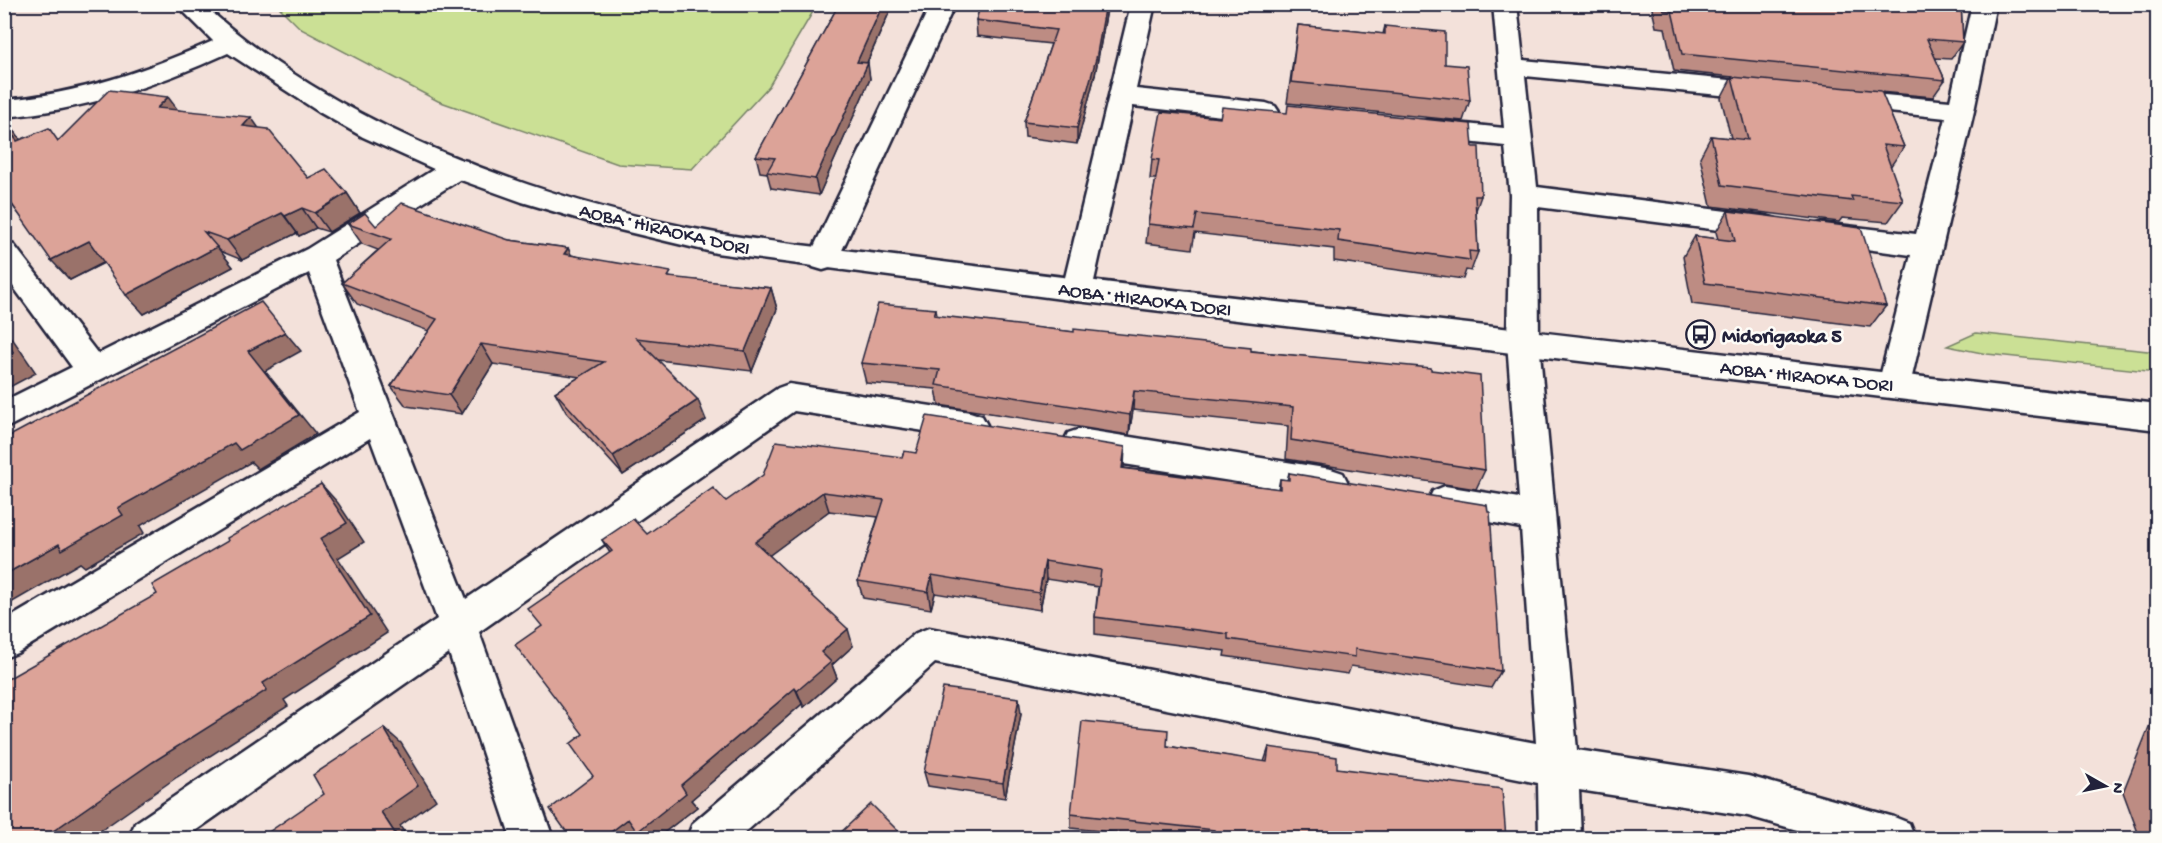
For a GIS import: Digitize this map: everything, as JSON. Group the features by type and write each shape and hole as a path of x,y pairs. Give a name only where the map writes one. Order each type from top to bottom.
{"street":[{"name":"AOBA･HIRAOKA DORI","path":"188,4 230,43 328,106 373,131 457,168 613,219 716,243 823,259 1077,290 2157,417"},
{"path":"823,259 943,4"},
{"path":"1077,290 1143,4"},
{"path":"1505,4 1524,195 1523,342 1558,767 1560,838"},
{"path":"1894,385 1926,246 1961,111 1984,4"},
{"path":"4,110 39,107 87,98 137,83 230,43"},
{"path":"1511,67 1961,111"},
{"path":"1121,96 1296,115"},
{"path":"1402,126 1518,138"},
{"path":"4,416 317,256 457,168"},
{"path":"1524,195 1926,246"},
{"path":"4,252 93,371"},
{"path":"317,256 458,626 532,838"},
{"path":"150,838 789,397 999,430"},
{"path":"4,641 378,417"},
{"path":"1046,438 1362,488"},
{"path":"1409,495 1538,516"},
{"path":"708,838 929,645 1558,767 1748,796 1894,838"}],"green space":[{"path":"277,5 817,5 769,86 692,169 618,164 438,101 301,29"},
{"path":"1976,333 2157,352 2157,372 1987,354 1947,346"}],"building":[{"path":"839,4 883,4 857,62 868,63 815,179 767,172 775,158 756,156"},
{"path":"981,4 1106,4 1096,59 1077,128 1024,122 1056,30 976,20"},
{"path":"1662,4 1961,4 1963,42 1927,39 1945,80 1682,54 1672,11 1664,10"},
{"path":"1298,25 1385,34 1385,26 1445,32 1445,64 1467,66 1470,100 1291,82"},
{"path":"1732,77 1881,91 1904,147 1883,145 1903,201 1851,196 1853,201 1722,185 1711,136 1748,140"},
{"path":"109,90 168,97 157,108 251,117 243,126 268,129 308,178 326,169 347,193 315,213 302,208 285,216 282,213 227,240 204,232 217,247 126,295 89,241 51,260 4,193 4,123 17,141 49,128 58,141"},
{"path":"1288,105 1471,124 1473,147 1479,147 1481,196 1475,196 1478,252 1469,251 1470,260 1338,241 1339,230 1197,214 1194,229 1148,224 1159,160 1152,159 1161,112 1220,118 1222,107 1287,113"},
{"path":"402,203 509,240 568,248 564,254 671,272 668,277 771,288 745,351 636,338 698,400 613,456 555,392 604,362 481,344 449,395 391,386 437,319 342,283 391,239 348,224 365,213 376,226"},
{"path":"1728,211 1861,228 1886,306 1705,283 1695,236 1735,241"},
{"path":"261,302 285,332 248,351 299,415 240,450 234,443 118,508 123,515 62,550 59,544 4,575 4,439"},
{"path":"878,304 936,309 934,315 1074,332 1074,329 1251,348 1251,351 1431,368 1431,370 1480,376 1485,470 1291,440 1293,407 1134,391 1130,415 936,385 940,370 861,363"},
{"path":"4,339 14,353 4,358"},
{"path":"927,416 1125,447 1122,468 1280,489 1280,479 1289,480 1289,473 1487,505 1488,512 1490,512 1501,671 1355,649 1355,657 1228,639 1228,634 1095,617 1101,570 1045,561 1039,593 932,575 928,592 858,581 884,500 823,492 755,542 848,629 821,652 831,662 797,691 795,688 681,785 686,793 637,832 628,819 603,838 571,838 550,809 593,776 570,744 583,734 515,645 542,626 528,609 612,551 602,540 633,519 647,534 713,488 726,501 763,475 776,441 902,457 904,451 916,453"},
{"path":"321,484 347,523 320,539 370,616 263,683 267,690 153,762 43,838 4,838 4,681 157,594 152,585 228,541 227,538"},
{"path":"943,688 1019,698 1003,783 924,772"},
{"path":"1082,721 1168,730 1167,746 1267,762 1269,747 1337,757 1337,768 1502,789 1506,838 1213,838 1214,830 1071,814"},
{"path":"384,728 418,786 381,812 398,838 260,838 324,794 313,775"},
{"path":"871,804 905,838 835,838"}],"place":[{"name":"Midorigaoka 5","path":"1701,335"}]}
